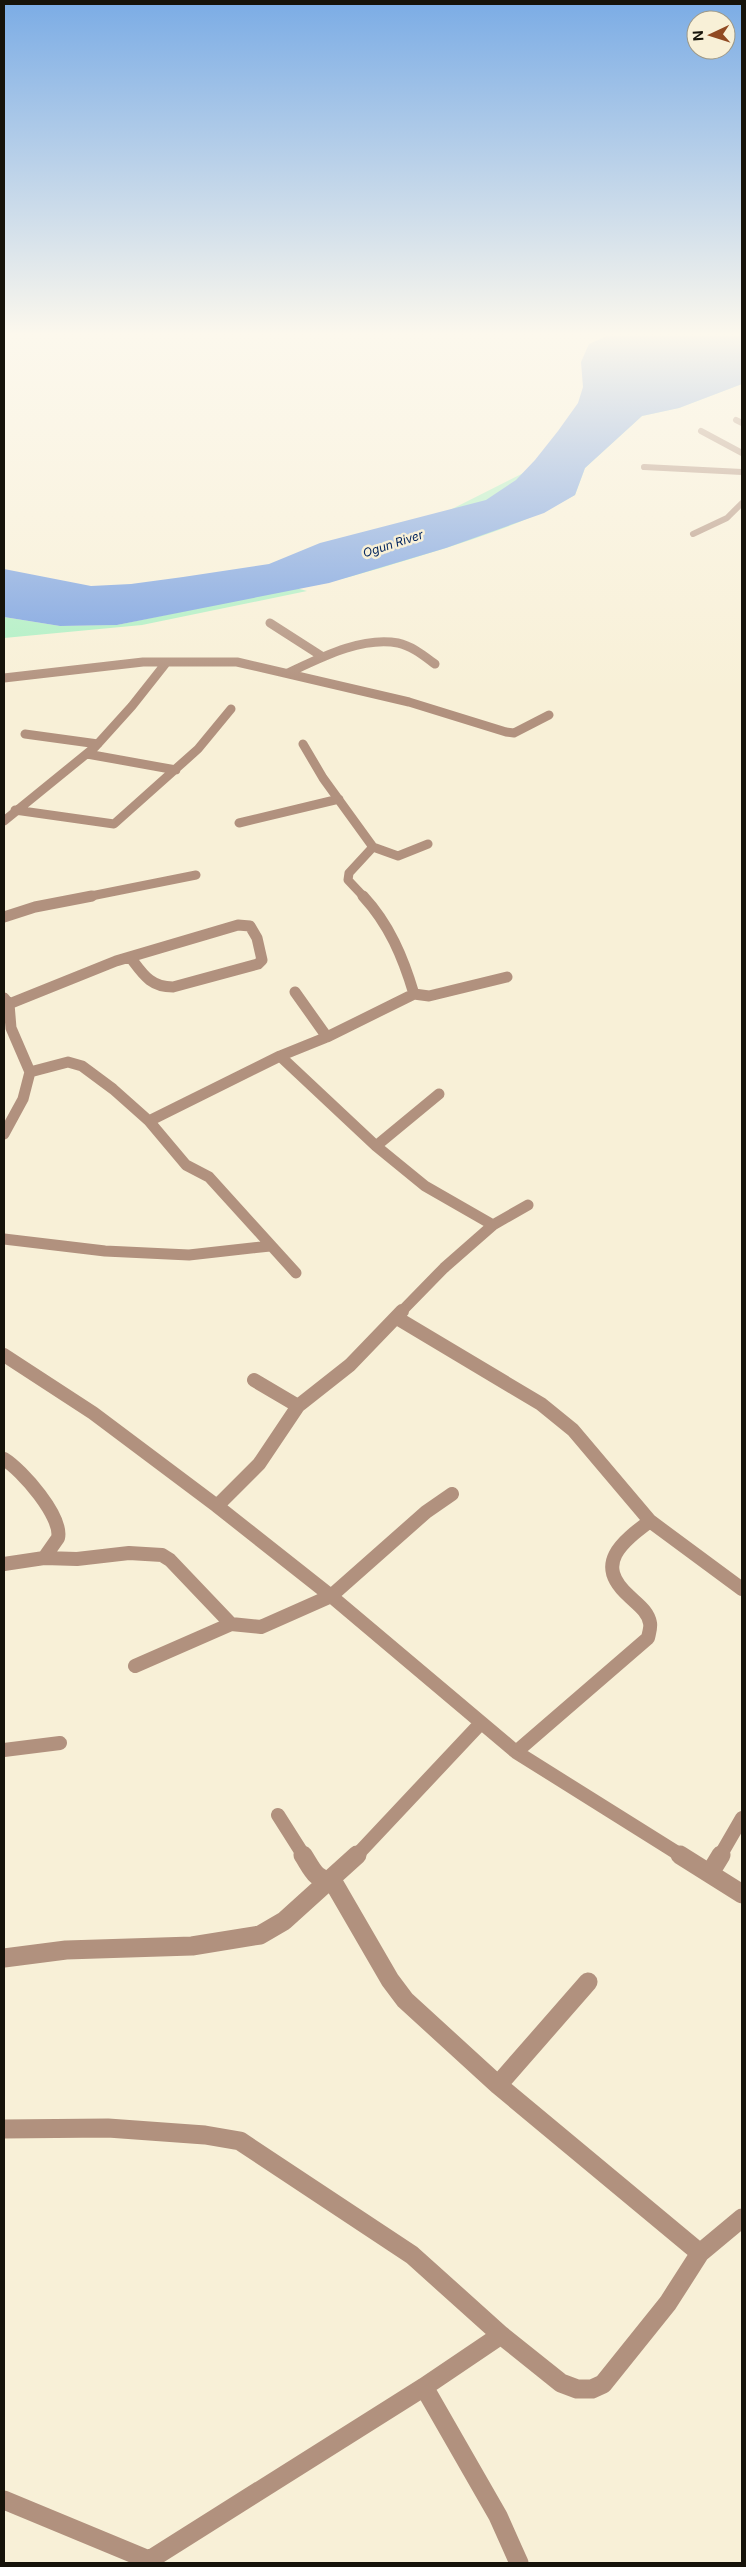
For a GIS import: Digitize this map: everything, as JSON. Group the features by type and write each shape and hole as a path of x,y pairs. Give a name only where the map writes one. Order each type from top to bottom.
{"street":[{"path":"644,467 742,472"},
{"path":"692,534 727,518 742,503"},
{"path":"270,624 323,657"},
{"path":"288,673 323,657 386,642 399,643 423,654 436,664"},
{"path":"4,678 143,662 237,662 409,702 506,732 514,733 549,715"},
{"path":"4,821 14,810 98,744 130,711 166,663"},
{"path":"14,810 114,824 198,749 231,709"},
{"path":"25,734 98,744"},
{"path":"303,744 323,778 373,847 388,854 398,856 428,844"},
{"path":"87,754 176,770"},
{"path":"239,823 339,799"},
{"path":"373,847 349,874 348,880 378,912 403,957 414,994"},
{"path":"4,917 35,907 196,876"},
{"path":"4,1134 23,1099 30,1072 7,1029 6,1001 52,989 130,957 244,925 250,926 255,932 262,960 258,964 173,988 162,988 152,985 130,957"},
{"path":"149,1121 280,1056 327,1037 414,994 429,996 507,977"},
{"path":"295,992 327,1037"},
{"path":"280,1056 376,1146 425,1186 493,1226"},
{"path":"30,1072 68,1062 82,1066 113,1089 149,1121 186,1165 209,1177 296,1273"},
{"path":"376,1146 439,1094"},
{"path":"217,1506 259,1464 298,1406 350,1365 444,1268 493,1226 528,1204"},
{"path":"4,1239 106,1251 189,1255 270,1246"},
{"path":"397,1318 540,1404 567,1425 650,1521 742,1589"},
{"path":"4,1355 93,1413 217,1506 331,1596 516,1752 742,1894"},
{"path":"254,1380 298,1406"},
{"path":"4,1459 11,1463 42,1498 59,1531 58,1539 44,1558"},
{"path":"134,1666 231,1624 261,1627 331,1596 426,1512 452,1494"},
{"path":"516,1752 648,1638 651,1632 648,1615 612,1578 610,1568 620,1545 650,1521"},
{"path":"4,1564 44,1558 76,1558 130,1553 162,1555 170,1560 231,1624"},
{"path":"4,1958 39,1951 207,1945 255,1937 272,1930 332,1880 481,1723"},
{"path":"4,1750 60,1743"},
{"path":"278,1815 318,1878 324,1881 332,1880"},
{"path":"710,1873 742,1818"},
{"path":"332,1880 390,1980 406,2000 498,2085 700,2254"},
{"path":"498,2085 588,1982"},
{"path":"4,2129 108,2128 205,2135 240,2142 412,2255 501,2334 561,2383 577,2389 592,2389 603,2384 668,2303 700,2254 742,2218"},
{"path":"4,2500 153,2561 424,2387 501,2334"},
{"path":"424,2387 498,2516 519,2563"}],"green space":[{"path":"558,456 598,456 585,468 575,495 555,506 493,532 450,546 366,572 325,583 296,588 307,591 142,625 4,638 4,617 60,626 117,625 295,588"}],"water":[{"name":"Ogun River","path":"538,456 598,456 585,468 575,495 544,513 446,548 329,583 117,625 60,626 4,617 4,569 91,586 131,584 269,564 320,543 486,500 516,480"}]}
